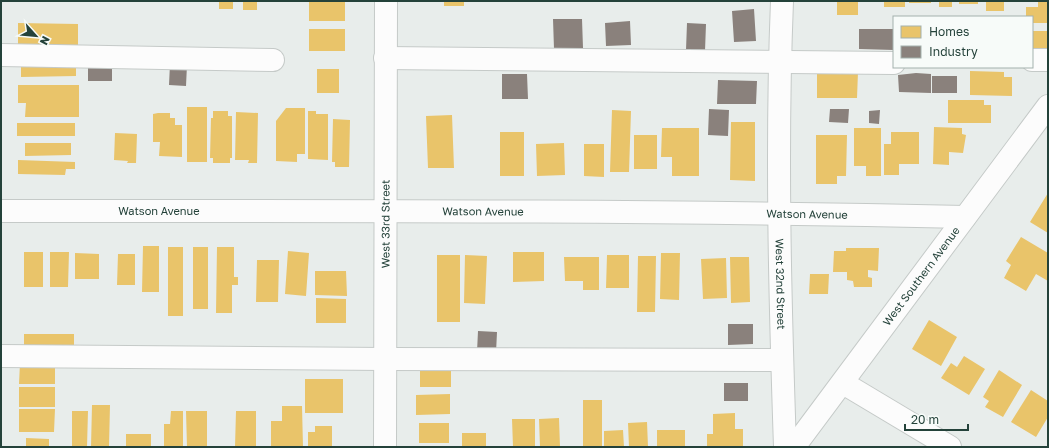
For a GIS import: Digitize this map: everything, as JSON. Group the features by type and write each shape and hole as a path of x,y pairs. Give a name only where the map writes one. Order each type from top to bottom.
{"street":[{"name":"West 33rd Street","path":"385,447 384,212 386,1"},
{"name":"West 32nd Street","path":"782,1 780,62 780,214 782,360 786,447"},
{"path":"1,56 273,60"},
{"path":"385,58 893,63"},
{"path":"1033,60 1048,60"},
{"name":"West Southern Avenue","path":"794,447 1048,106"},
{"name":"Watson Avenue","path":"1,211 780,214 965,217"},
{"path":"1,356 782,360"},
{"path":"843,383 950,447"}],"building: Homes":[{"path":"219,1 233,1 233,9 219,9"},
{"path":"243,1 257,1 257,10 243,10"},
{"path":"309,1 345,1 345,21 309,21"},
{"path":"444,1 464,1 464,6 444,6"},
{"path":"837,1 858,1 858,15 837,15"},
{"path":"884,1 905,1 905,7 884,7"},
{"path":"909,1 931,1 931,3 909,3"},
{"path":"939,1 952,1 952,7 939,7"},
{"path":"959,1 978,1 978,4 959,4"},
{"path":"986,1 1004,1 1004,11 986,11"},
{"path":"1038,1 1048,1 1048,23 1033,23 1033,16 1026,16 1026,7 1038,7"},
{"path":"18,23 78,24 78,50 18,50"},
{"path":"309,29 345,29 345,51 309,51"},
{"path":"1033,31 1048,31 1048,51 1033,51"},
{"path":"76,65 76,76 21,77 21,67 25,66"},
{"path":"317,69 339,69 339,93 317,93"},
{"path":"817,71 858,72 857,98 817,98"},
{"path":"970,71 1004,72 1004,77 1012,77 1012,96 970,95"},
{"path":"18,85 79,85 79,117 25,117 26,103 18,103"},
{"path":"948,100 984,100 984,105 991,105 991,123 948,123"},
{"path":"187,107 207,107 207,162 187,162"},
{"path":"286,108 305,108 305,154 297,154 297,162 276,161 276,121"},
{"path":"612,110 631,111 629,172 610,172"},
{"path":"213,111 228,111 228,116 232,116 232,158 230,158 230,163 213,163 213,158 210,158 211,118 213,118"},
{"path":"308,111 316,111 316,114 328,114 328,160 308,159"},
{"path":"236,112 258,113 257,163 248,163 249,160 235,160"},
{"path":"170,113 170,118 175,118 175,125 182,125 182,157 159,156 160,142 153,142 153,114"},
{"path":"452,115 454,168 428,168 426,116"},
{"path":"333,119 350,120 349,167 335,167 335,162 332,162"},
{"path":"731,122 755,122 755,181 730,180"},
{"path":"17,123 75,123 75,136 17,136"},
{"path":"934,127 962,128 962,134 966,135 963,153 949,152 949,165 933,164"},
{"path":"662,128 699,128 699,176 672,176 672,157 661,157"},
{"path":"854,128 881,128 881,176 866,176 866,166 854,166"},
{"path":"500,132 524,132 524,176 500,176"},
{"path":"891,132 919,132 919,164 899,164 899,175 884,175 884,144 891,144"},
{"path":"115,133 137,134 136,163 127,163 128,161 114,160"},
{"path":"634,135 657,135 657,169 634,169"},
{"path":"816,135 847,135 846,176 837,176 837,184 816,184"},
{"path":"25,143 71,143 71,155 25,156"},
{"path":"564,143 565,175 537,176 536,144"},
{"path":"584,144 604,144 604,177 584,176"},
{"path":"18,160 75,162 75,169 66,169 65,175 18,174"},
{"path":"1048,193 1048,233 1030,222"},
{"path":"1021,237 1048,253 1048,281 1036,274 1026,291 1004,278 1011,265 1006,261"},
{"path":"143,246 159,246 159,292 142,292"},
{"path":"168,247 183,247 183,316 168,316"},
{"path":"193,247 208,247 208,309 193,309"},
{"path":"217,247 234,247 234,277 238,277 238,285 232,285 232,313 216,313"},
{"path":"846,248 879,248 878,271 868,270 868,277 872,278 872,287 854,287 853,281 847,280 847,272 833,272 834,251 846,251"},
{"path":"288,251 309,253 306,296 285,294"},
{"path":"24,252 43,252 43,287 24,287"},
{"path":"50,252 69,252 68,287 50,287"},
{"path":"513,252 544,252 544,281 513,282"},
{"path":"75,253 99,254 99,279 75,279"},
{"path":"661,253 680,253 679,300 660,299"},
{"path":"118,254 135,254 135,285 117,285"},
{"path":"437,255 460,255 460,322 437,322"},
{"path":"465,255 487,256 485,304 464,303"},
{"path":"607,255 629,255 629,288 606,288"},
{"path":"638,256 656,256 655,312 637,312"},
{"path":"564,257 599,257 599,290 583,290 583,281 565,281"},
{"path":"730,257 749,257 750,302 731,303"},
{"path":"726,258 727,298 703,299 701,259"},
{"path":"257,260 279,260 278,302 256,302"},
{"path":"315,271 346,271 347,296 315,295"},
{"path":"810,274 829,274 828,294 809,294"},
{"path":"316,298 346,299 346,323 316,323"},
{"path":"929,320 957,337 941,366 912,349"},
{"path":"24,334 74,334 74,350 24,349"},
{"path":"964,356 985,369 969,395 941,378 951,363 957,367"},
{"path":"20,363 55,364 55,384 19,384"},
{"path":"420,369 451,369 451,387 420,387"},
{"path":"999,370 1022,385 1003,417 985,407 989,401 983,397"},
{"path":"305,379 343,379 343,413 305,413"},
{"path":"19,387 55,387 55,407 19,407"},
{"path":"1031,390 1048,401 1048,417 1036,437 1011,422"},
{"path":"450,394 450,414 416,415 416,395"},
{"path":"583,400 602,400 602,447 583,447"},
{"path":"92,405 110,405 109,447 91,447"},
{"path":"282,406 302,406 303,447 271,446 271,421 282,421"},
{"path":"19,409 55,409 54,432 19,432"},
{"path":"72,411 88,411 87,447 72,447"},
{"path":"171,411 183,411 183,447 164,447 164,424 170,424"},
{"path":"186,411 207,411 207,447 187,447"},
{"path":"236,411 256,411 256,447 235,447"},
{"path":"735,413 735,429 743,429 743,447 707,447 707,434 713,434 713,414"},
{"path":"559,418 560,447 540,447 539,419"},
{"path":"512,419 535,419 535,447 513,447"},
{"path":"647,422 648,447 629,447 628,423"},
{"path":"419,423 449,423 449,443 419,443"},
{"path":"315,426 332,426 332,447 308,447 308,432 315,432"},
{"path":"623,430 624,447 604,447 604,431"},
{"path":"657,430 685,430 685,447 657,447"},
{"path":"462,433 486,433 486,447 462,447"},
{"path":"126,434 151,434 151,447 126,447"},
{"path":"26,438 49,439 49,447 26,447"}],"building: Industry":[{"path":"754,9 756,41 734,42 732,11"},
{"path":"553,19 582,19 583,48 554,49"},
{"path":"630,21 631,45 606,46 605,23"},
{"path":"687,23 706,24 705,51 686,50"},
{"path":"859,29 893,29 893,50 859,49"},
{"path":"88,64 112,64 112,81 88,81"},
{"path":"170,64 187,65 186,86 169,85"},
{"path":"916,73 931,74 931,93 899,92 898,75"},
{"path":"502,74 527,74 528,99 502,99"},
{"path":"932,76 957,76 957,93 932,93"},
{"path":"718,80 757,81 756,104 717,104"},
{"path":"709,109 729,110 728,136 708,135"},
{"path":"830,109 849,109 848,123 829,122"},
{"path":"880,110 879,124 869,123 869,111"},
{"path":"728,324 753,324 753,344 728,345"},
{"path":"478,331 497,332 496,353 477,352"},
{"path":"724,383 748,383 748,401 724,401"}]}
